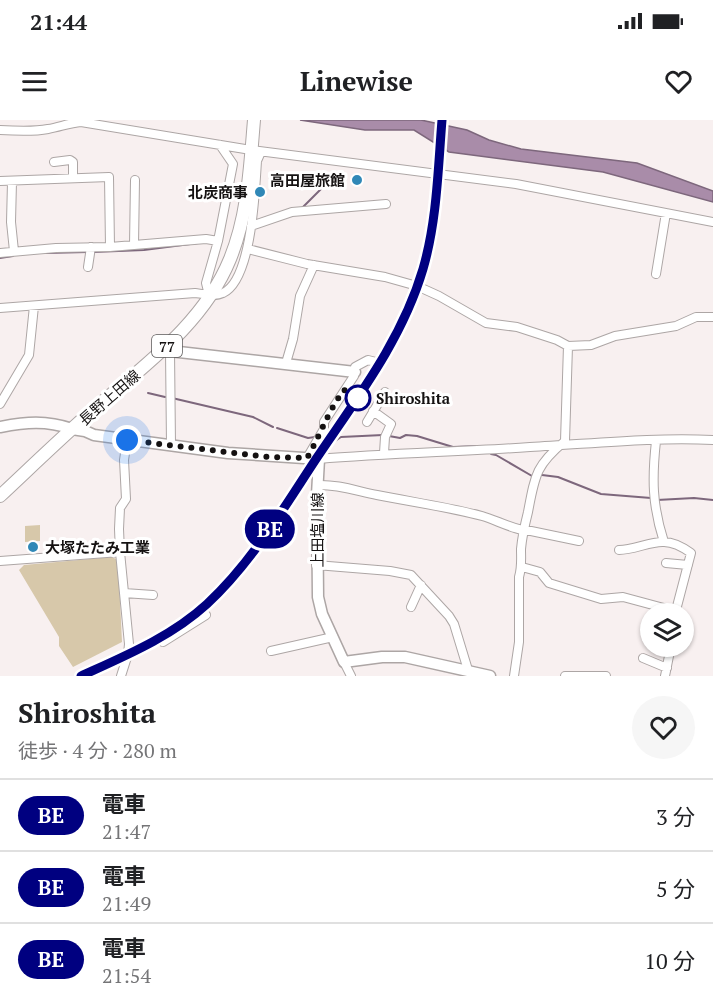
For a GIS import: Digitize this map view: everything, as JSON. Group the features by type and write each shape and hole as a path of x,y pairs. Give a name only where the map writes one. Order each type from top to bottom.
{"main road":[{"name":"長野上田線","path":"0,496 72,429 168,349 197,315 230,260 242,223 255,149 254,120"},
{"path":"168,349 355,372"},
{"path":"0,427 19,423 54,423 94,435 127,440 268,457 319,459"},
{"name":"上田塩川線","path":"319,459 316,565 319,606 344,662"},
{"path":"344,662 382,657 405,657 490,676"}],"street":[{"path":"0,130 48,129 67,123 81,122 220,145 516,184 713,222"},
{"path":"209,295 206,283 218,241 233,164 220,145"},
{"path":"0,308 195,293 209,295 221,294 228,290 235,280 248,249 257,161 255,149"},
{"path":"54,162 70,160 73,162 73,178"},
{"path":"0,181 109,177 110,247"},
{"path":"134,246 135,180"},
{"path":"12,182 11,222 14,251"},
{"path":"251,226 292,212 386,204"},
{"path":"656,274 666,213"},
{"path":"0,253 134,246 206,239 218,241"},
{"path":"88,267 91,248"},
{"path":"248,249 417,286 486,323 522,328 568,346 591,345 626,334 676,326 696,316 713,317"},
{"path":"286,363 293,339 300,296 314,265"},
{"path":"0,404 29,355 34,306"},
{"path":"514,676 519,642 521,548 534,479 550,453 566,441 568,346"},
{"path":"168,349 171,445"},
{"path":"307,458 324,429 324,422 354,376 355,367 368,360 376,362"},
{"path":"367,422 385,392"},
{"path":"373,411 391,424 385,437 384,453"},
{"path":"121,676 128,654 119,518 121,503 126,499 124,460 127,440"},
{"path":"319,459 384,453 460,452 713,440"},
{"path":"656,441 652,478 657,520 664,542"},
{"path":"317,485 331,484 351,490 462,511 497,520 524,532 531,531 579,541"},
{"path":"619,549 628,550 664,542 682,547 691,553 677,603"},
{"path":"0,561 120,552"},
{"path":"666,563 688,565"},
{"path":"316,565 411,575 454,624 468,670"},
{"path":"522,567 540,572 549,583 592,597 601,599 623,597 644,603"},
{"path":"411,607 421,585"},
{"path":"124,593 153,595"},
{"path":"163,642 206,615"},
{"path":"271,651 333,637"},
{"path":"644,658 666,672 669,657"},
{"path":"344,662 351,676"},
{"path":"564,676 606,676"}],"shaded area":[{"path":"300,120 421,120 467,130 489,140 521,149 637,163 713,191 713,202 603,172 449,152 414,130 365,130"},
{"path":"40,525 40,541 25,542 25,526"},
{"path":"112,557 118,560 122,642 73,667 59,646 59,637 19,570 24,565"}],"waterway":[{"path":"301,209 337,173"},
{"path":"93,252 144,250 198,243"},
{"path":"45,253 88,252"},
{"path":"0,258 13,256"},
{"path":"148,393 165,397"},
{"path":"172,398 253,417 273,427"},
{"path":"277,428 308,438 315,437"},
{"path":"329,445 341,437 383,435"},
{"path":"389,436 400,438 406,435 417,436 453,447 479,446"},
{"path":"491,454 532,476"},
{"path":"542,475 558,477 601,494 651,498"},
{"path":"657,500 694,498 713,500"}],"railway":[{"path":"81,676 163,636 193,616 223,588 266,535 377,368 414,295 428,251 434,214 442,120"}],"train":[{"name":"BE","path":"81,676 175,629 207,604 241,569 381,363 409,307 423,268 432,225 442,120"}],"place":[{"name":"高田屋旅館","path":"357,180"},
{"name":"北炭商事","path":"260,192"},
{"name":"Shiroshita","path":"358,398"},
{"name":"大塚たたみ工業","path":"33,547"}],"route":[{"path":"127,440 228,453 307,458 324,429 324,422 344,390 358,398"}]}
